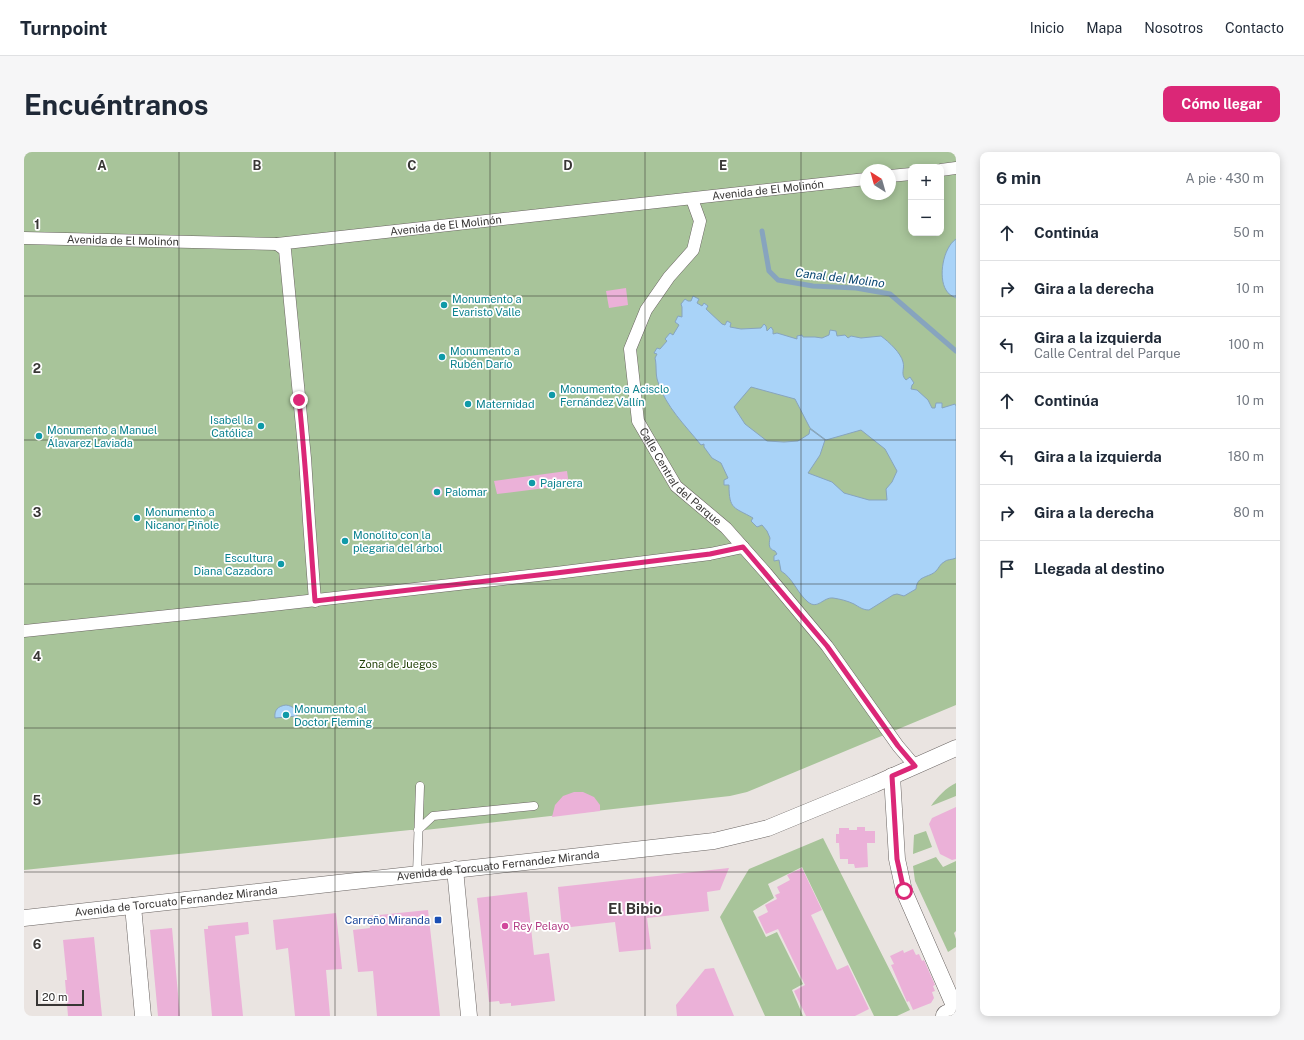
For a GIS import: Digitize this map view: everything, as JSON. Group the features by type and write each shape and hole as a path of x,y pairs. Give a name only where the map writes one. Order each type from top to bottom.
{"main road":[{"path":"947,1016 956,1011"}],"street":[{"path":"944,170 956,168"},
{"path":"896,175 908,174"},
{"name":"Avenida de El Molinón","path":"24,238 277,244 860,180"},
{"name":"Calle Central del Parque","path":"692,199 700,221 693,250 669,277 646,310 630,349 638,421 676,486 726,528 766,573 827,646 898,746 915,766"},
{"path":"277,244 285,250 305,458 308,521 315,601"},
{"path":"24,631 315,601 556,573 710,554 743,547"},
{"name":"Avenida de Torcuato Fernandez Miranda","path":"24,918 714,841 768,828 956,748"},
{"path":"892,776 897,859 904,891 956,1011"},
{"path":"455,869 469,1016"},
{"path":"133,906 142,1016"}],"lane":[{"path":"417,874 420,786"},
{"path":"418,830 432,816 534,806"}],"green space":[{"name":"Zona de Juegos","path":"24,152 956,152 956,705 747,792 730,796 425,830 410,830 24,870"},
{"path":"956,783 956,796 931,806 942,793"},
{"path":"926,831 932,847 913,854 914,835"},
{"path":"823,838 910,1010 897,1016 874,1016 802,867 768,884 774,898 753,911 766,937 777,932 803,984 792,990 803,1016 765,1016 720,917 749,869"},
{"path":"936,857 943,867 956,861 956,931 954,933 956,947 948,952 915,881 913,866"}],"water":[{"path":"956,239 956,298 949,294 946,290 942,278 942,271 948,249"},
{"path":"693,296 699,299 697,303 702,306 704,303 708,306 706,309 722,324 725,325 727,321 731,323 730,327 741,329 761,328 764,324 767,331 771,327 773,334 777,333 797,339 797,336 802,335 803,337 822,338 829,335 830,330 836,331 837,336 845,335 848,338 851,336 861,338 881,336 891,344 900,355 903,362 904,378 906,380 910,377 914,383 911,389 917,390 928,400 932,408 935,408 936,403 942,403 942,408 955,404 956,558 945,561 933,573 921,579 917,584 916,589 904,596 897,594 893,595 869,610 836,598 826,599 815,605 808,602 789,578 781,571 779,560 774,561 774,556 777,554 770,548 770,538 767,531 762,525 757,527 751,521 753,518 734,507 732,504 729,493 729,485 724,485 724,480 728,478 721,463 712,458 704,447 704,444 701,445 676,415 661,391 658,382 655,358 657,354 654,353 657,348 660,349 667,341 665,339 670,333 673,335 679,325 675,322 678,316 682,317 681,304 685,299 691,301","holes":["751,387 795,399 810,428 826,440 861,430 885,449 897,471 892,482 886,489 887,500 869,500 844,493 832,482 808,473 820,455 825,440 810,429 809,434 798,441 767,441 745,424 734,407"]},
{"path":"286,705 294,708 297,716 275,718 277,709"}],"building":[{"path":"626,288 628,305 609,308 606,291"},
{"name":"Pajarera","path":"567,471 569,485 497,494 494,481"},
{"name":"Palomar","path":"435,487 439,487 441,488 441,496 435,497 432,494 432,490"},
{"path":"574,792 583,792 594,797 600,805 600,811 552,817 555,805 563,796"},
{"path":"956,807 956,859 952,860 940,854 929,824 932,818"},
{"path":"857,827 865,827 865,831 875,831 875,843 867,843 868,867 855,868 854,864 848,864 848,859 840,859 839,843 836,843 836,834 839,834 839,828 857,830"},
{"path":"729,868 720,890 707,892 709,911 647,918 651,949 619,952 615,922 562,928 558,887"},
{"path":"802,868 822,910 811,915 837,970 848,965 869,1009 855,1016 806,1016 794,991 805,985 778,929 766,934 758,917 768,912 765,905 777,899 775,895 780,893 777,887 790,880 787,875"},
{"name":"Rey Pelayo","path":"527,892 534,955 549,953 555,1001 511,1006 511,1003 500,1004 499,1001 489,1002 477,898"},
{"path":"428,910 440,1016 377,1016 373,971 358,972 353,930 370,928 369,916"},
{"path":"336,913 342,969 326,970 330,1016 295,1016 288,948 276,950 273,920"},
{"path":"248,922 249,934 235,936 243,1016 212,1016 204,929 208,929 208,926"},
{"path":"172,928 180,1016 158,1016 150,930"},
{"path":"94,937 102,1016 68,1016 65,980 67,980 63,940"},
{"path":"913,949 916,955 919,954 922,961 924,960 935,985 933,986 935,991 932,992 934,998 931,1003 913,1010 909,1001 907,1002 891,965 894,964 890,956 903,950 904,953"},
{"path":"714,968 734,1016 677,1016 676,1005 705,969"}],"waterway":[{"name":"Canal del Molino","path":"762,231 769,271 778,280 813,286 856,288 890,294 956,351"}],"place":[{"name":"Monumento a Evaristo Valle","path":"444,305"},
{"name":"Monumento a Rubén Darío","path":"442,357"},
{"name":"Monumento a Acisclo Fernández Vallín","path":"552,395"},
{"name":"Maternidad","path":"468,404"},
{"name":"Isabel la Católica","path":"261,426"},
{"name":"Monumento a Manuel Álavarez Laviada","path":"39,436"},
{"name":"Pajarera","path":"532,483"},
{"name":"Palomar","path":"437,492"},
{"name":"Monumento a Nicanor Piñole","path":"137,518"},
{"name":"Monolito con la plegaria del árbol","path":"345,541"},
{"name":"Escultura Diana Cazadora","path":"281,564"},
{"name":"Monumento al Doctor Fleming","path":"286,715"},
{"name":"Carreño Miranda","path":"438,920"},
{"name":"Rey Pelayo","path":"505,926"}],"district":[{"name":"El Bibio","path":"635,908"}],"route":[{"path":"299,400 305,458 308,521 315,601 710,554 743,547 827,646 898,746 915,766 892,776 897,859 904,891"}]}
